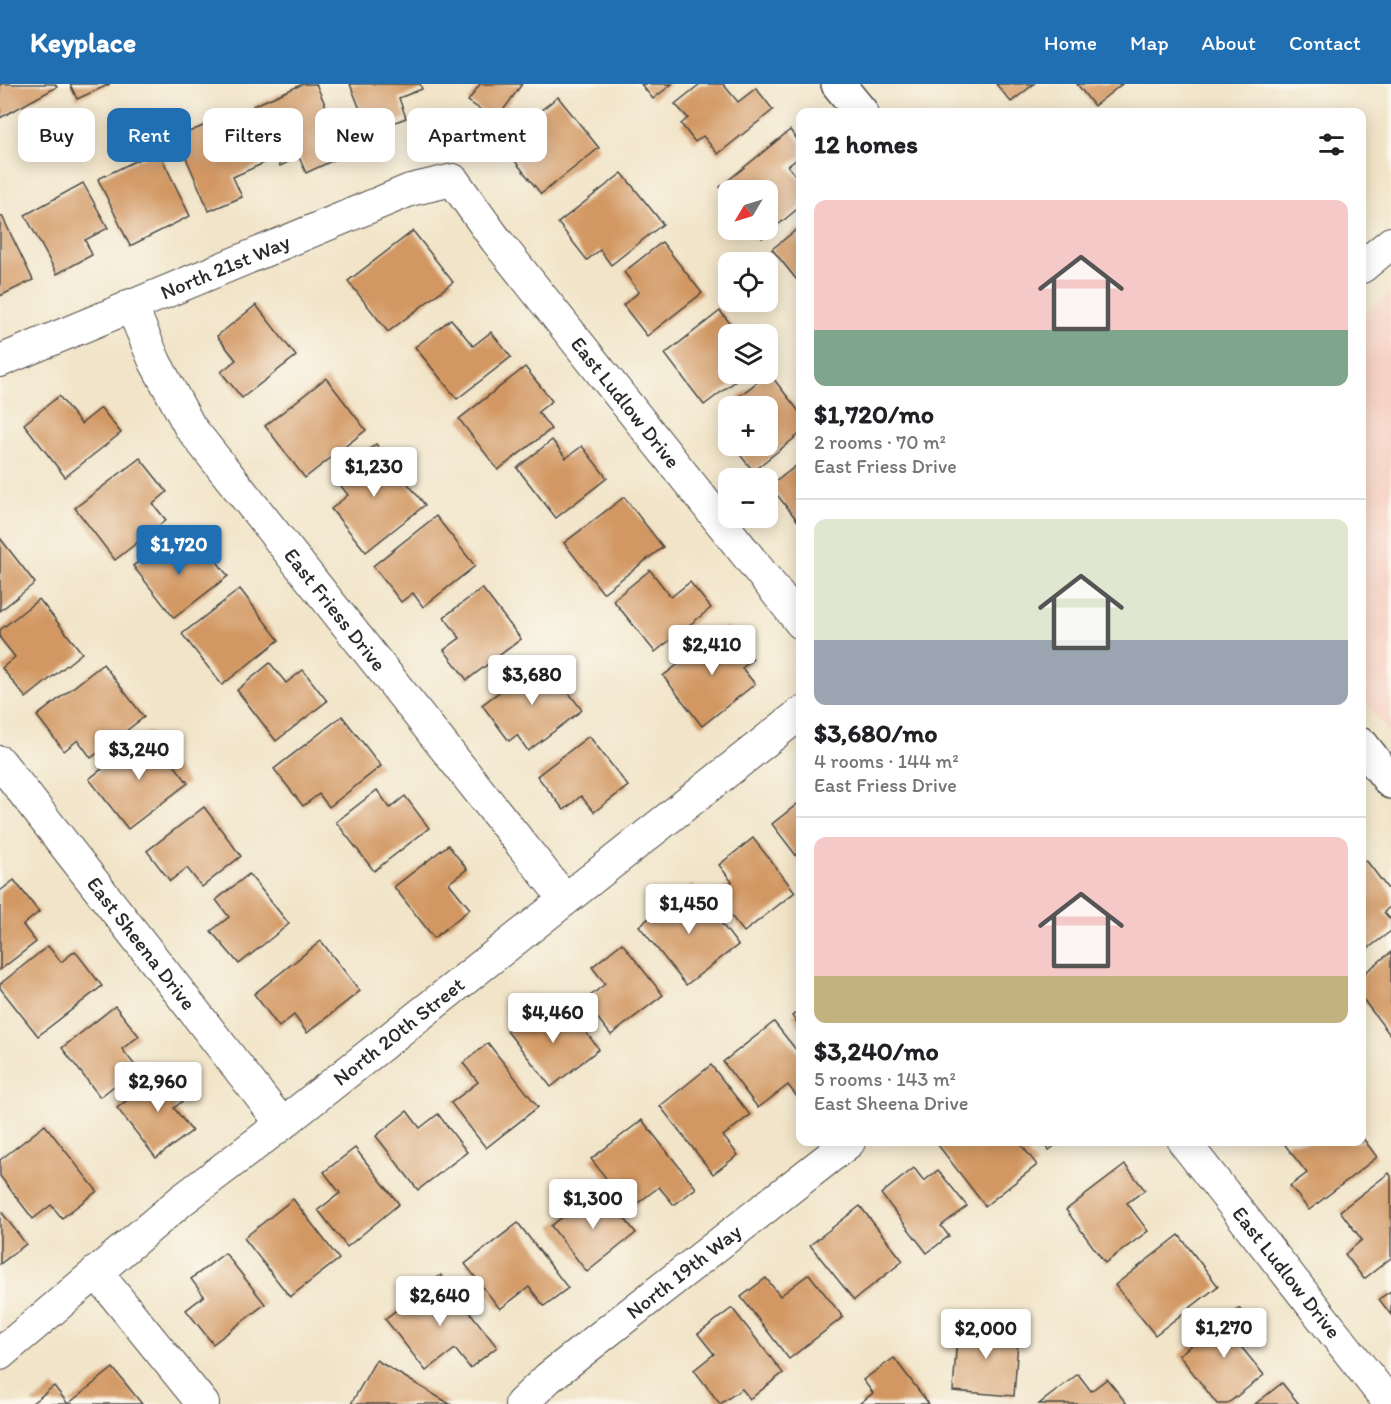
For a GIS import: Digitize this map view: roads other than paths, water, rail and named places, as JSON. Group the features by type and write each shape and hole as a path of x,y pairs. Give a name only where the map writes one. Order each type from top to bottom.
{"street":[{"path":"838,84 858,108"},
{"name":"North 21st Way","path":"0,361 410,190 453,180"},
{"name":"East Ludlow Drive","path":"453,180 504,249 796,617"},
{"path":"1366,264 1391,243"},
{"name":"East Friess Drive","path":"131,305 155,362 190,427 564,898"},
{"name":"North 20th Street","path":"0,1354 183,1200 796,716"},
{"path":"1366,750 1391,782"},
{"name":"East Sheena Drive","path":"0,762 282,1124"},
{"name":"North 19th Way","path":"521,1404 548,1378 844,1146"},
{"name":"East Ludlow Drive","path":"1187,1146 1390,1404"},
{"path":"96,1272 203,1404"}]}
